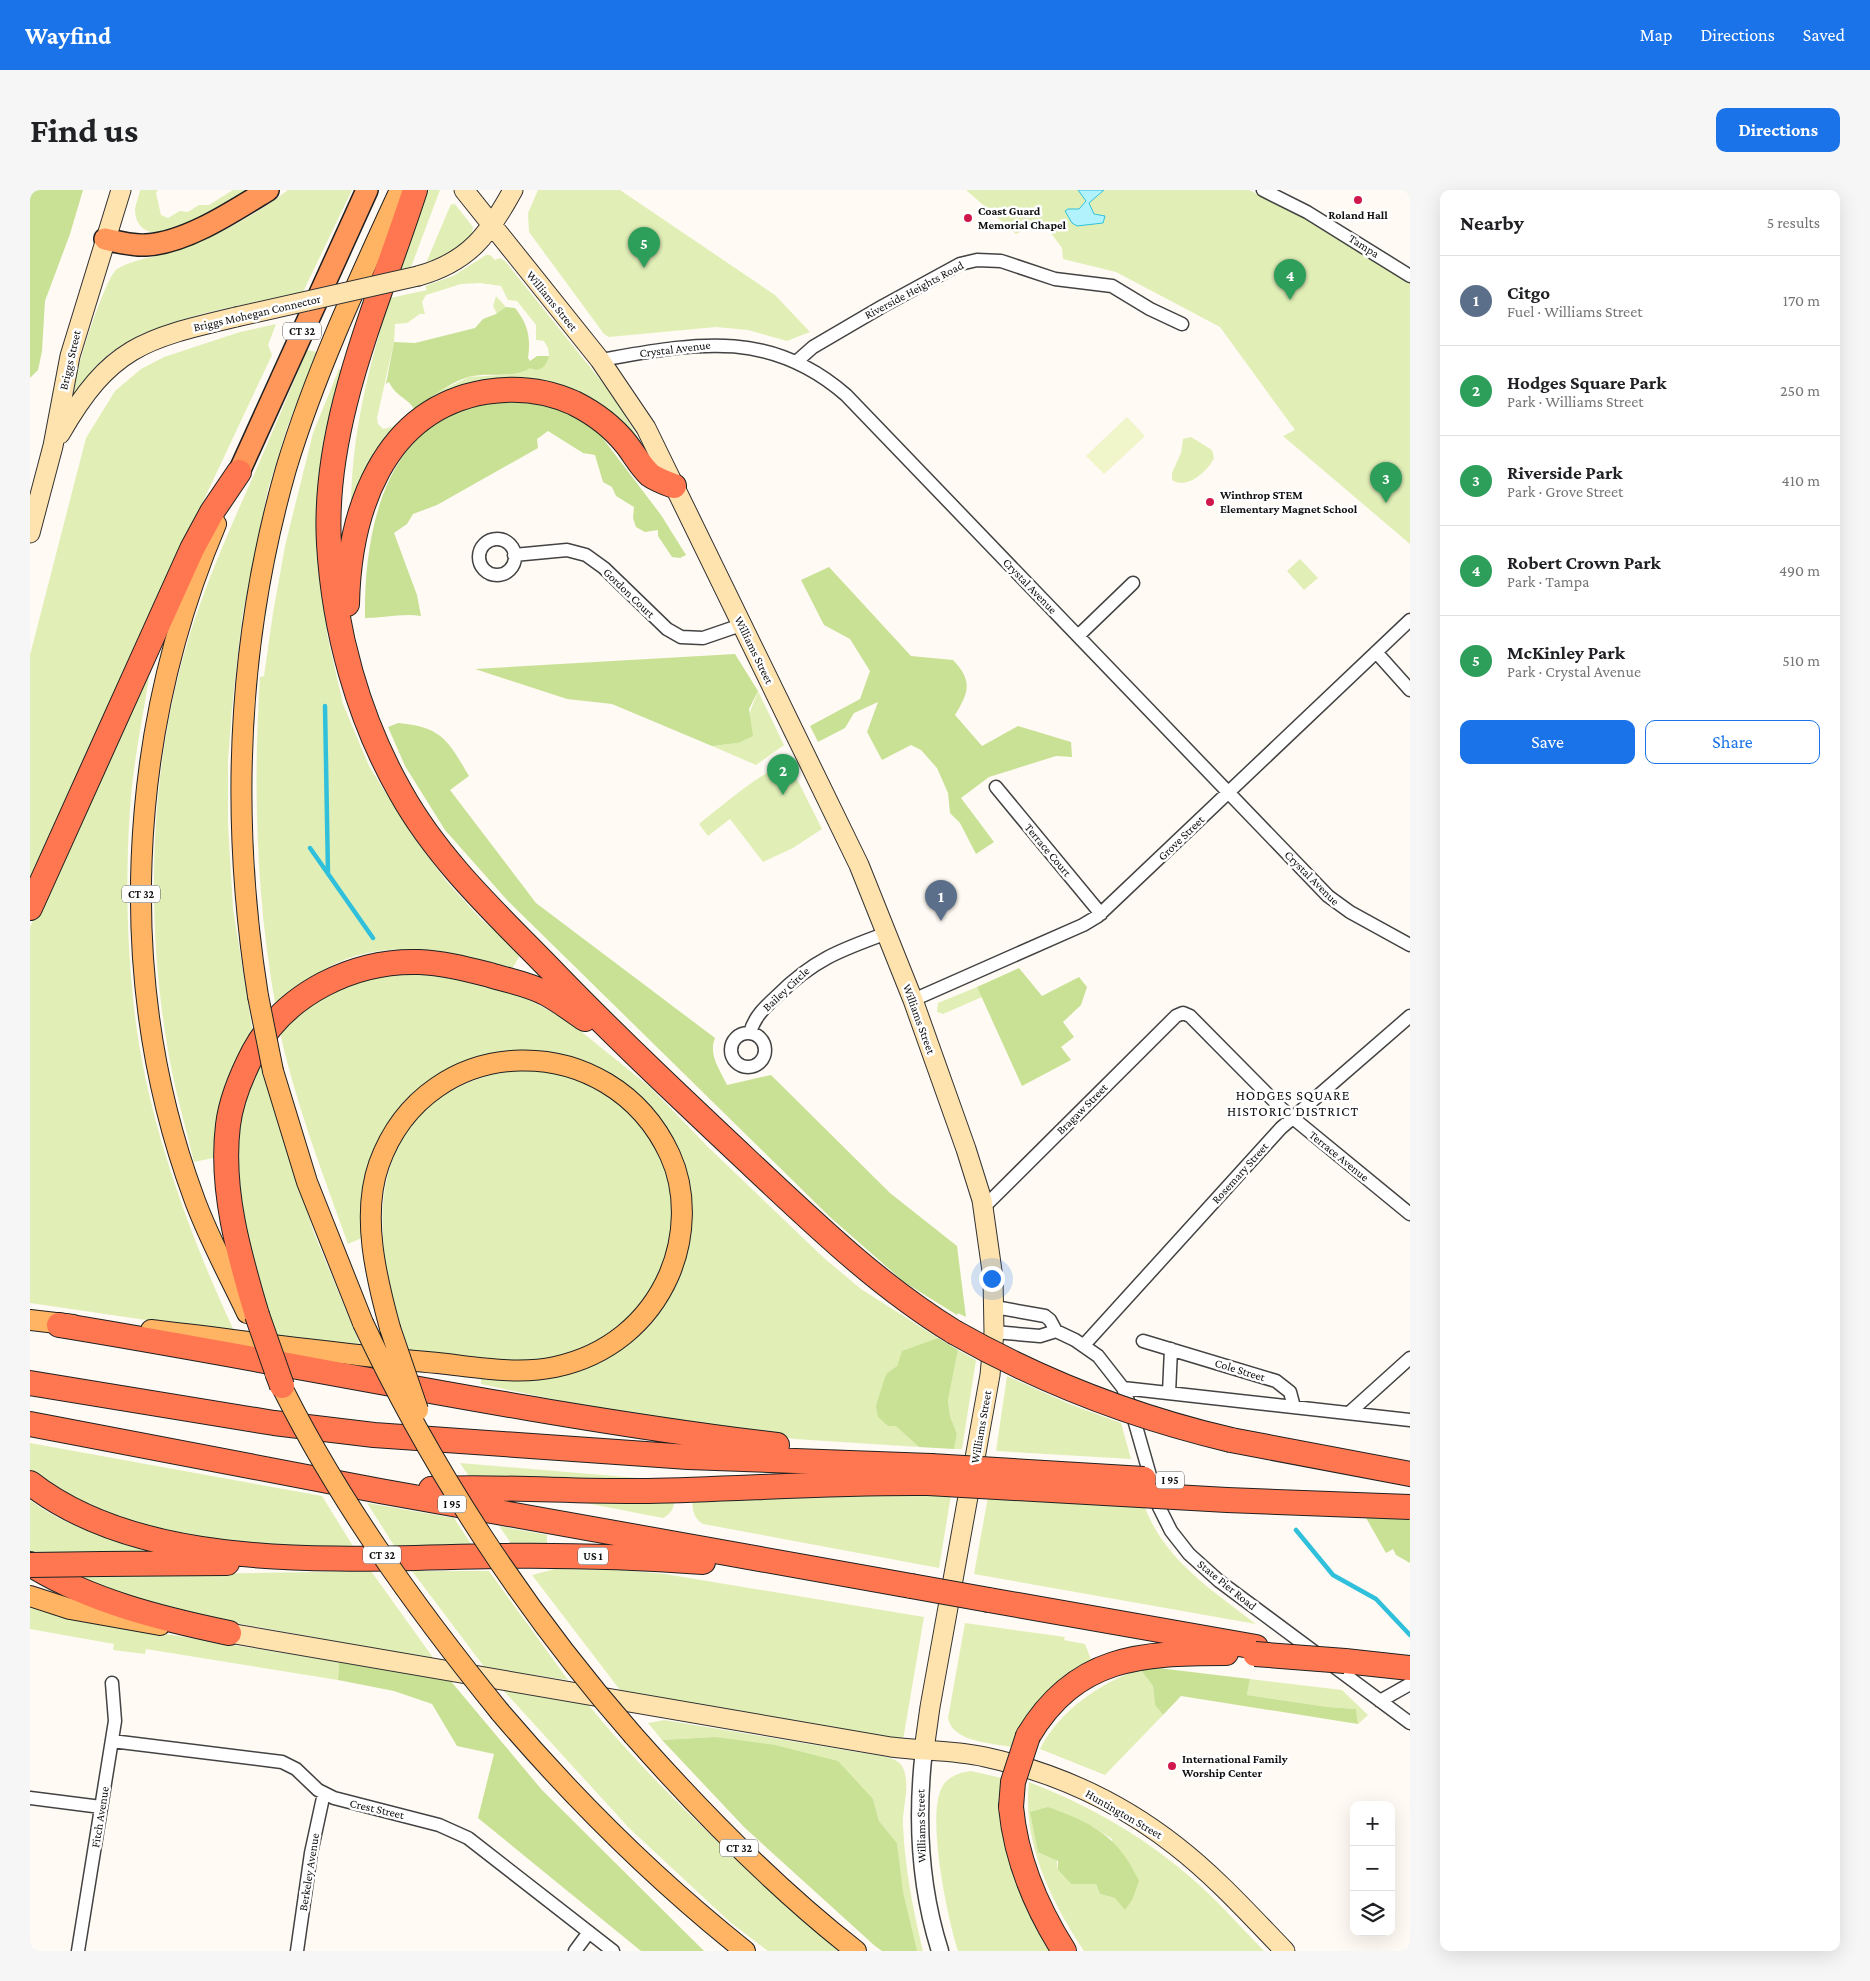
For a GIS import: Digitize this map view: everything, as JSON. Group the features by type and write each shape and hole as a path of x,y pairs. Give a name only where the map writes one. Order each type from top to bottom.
{"highway":[{"path":"105,239 138,245 159,244 200,228 268,190"},
{"name":"CT 32","path":"239,472 367,190"},
{"path":"415,190 364,337 346,404 334,473 329,529 331,566 338,610 352,676 362,708 401,794 430,838 470,886 618,1040 845,1252 904,1300 954,1332 1023,1369 1064,1388 1148,1418 1276,1450 1410,1474"},
{"path":"352,676 347,615 348,580 359,519 382,462 407,431 429,414 452,401 472,394 505,390 546,393 575,404 597,416 615,431 649,474 674,486"},
{"path":"30,908 192,549 212,512 239,472"},
{"path":"282,1386 252,1314 232,1215 227,1174 228,1124 235,1095 245,1067 259,1043 278,1017 301,997 322,985 361,970 408,962 441,964 513,980 546,994 618,1040"},
{"path":"59,1325 548,1412 721,1439 835,1450 869,1462"},
{"name":"I 95","path":"30,1383 255,1420 374,1435 688,1456 869,1462 930,1474 1410,1491"},
{"name":"I 95","path":"30,1424 380,1491 989,1600 1256,1651 1410,1668"},
{"path":"380,1491 481,1487 648,1491 830,1483 930,1474 1410,1507"},
{"path":"30,1483 79,1513 145,1536 214,1550 311,1558"},
{"name":"US 1","path":"30,1564 240,1563 311,1558 526,1555 604,1557 725,1564 874,1580"},
{"path":"30,1564 63,1582 92,1594 156,1615 228,1633"},
{"path":"1064,1951 1042,1914 1027,1879 1015,1839 1011,1807 1013,1782 1028,1736 1040,1716 1055,1698 1073,1684 1106,1666 1143,1657 1256,1651"}],"main road":[{"name":"Briggs Street","path":"30,533 53,446 68,363 121,190"},
{"name":"CT 32","path":"400,190 336,333 301,424 276,509 257,600 245,693 241,801 244,889 258,996 273,1071 314,1200 363,1323 400,1397 445,1474 528,1602 591,1685 633,1735 742,1850 793,1898 856,1951"},
{"name":"Williams Street","path":"464,190 600,360 646,428 859,865 913,1000 966,1146 983,1208 995,1307 994,1332 990,1375 930,1707 924,1750"},
{"name":"Briggs Mohegan Connector","path":"53,446 87,392 116,361 153,339 236,317 418,276 457,259 484,238 513,190"},
{"name":"CT 32","path":"239,472 208,542 186,603 163,690 147,782 141,865 141,903 149,1005 162,1084 171,1124 194,1198 252,1314"},
{"path":"30,1320 59,1325 132,1328 356,1356 512,1370 551,1368 575,1362 599,1352 638,1323 662,1290 678,1252 682,1219 680,1187 672,1160 648,1118 630,1099 596,1076 564,1064 539,1060 505,1061 477,1067 451,1080 424,1099 413,1110 389,1142 380,1163 374,1185 372,1238 378,1276 390,1328 411,1392 445,1474"},
{"name":"CT 32","path":"282,1386 328,1469 383,1557 500,1712 544,1763 612,1831 688,1903 745,1951"},
{"path":"30,1596 100,1616 228,1633"},
{"name":"Huntington Street","path":"228,1633 891,1747 985,1757 1027,1768 1080,1788 1117,1807 1158,1832 1201,1867 1285,1951"}],"street":[{"name":"Tampa","path":"1263,190 1314,216 1410,276"},
{"name":"Riverside Heights Road","path":"796,362 816,344 882,306 960,264 981,259 1002,261 1055,279 1112,286 1150,309 1182,324"},
{"name":"Crystal Avenue","path":"600,360 680,346 712,344 756,349 796,362 825,378 846,395 1333,901 1410,945"},
{"name":"Gordon Court","path":"514,556 567,550 586,555 604,568 667,629 681,637 703,638 741,625"},
{"path":"1078,636 1133,583"},
{"name":"Grove Street","path":"913,1000 1083,925 1101,914 1410,620"},
{"path":"1376,652 1410,690"},
{"name":"Terrace Court","path":"996,787 1101,914"},
{"name":"Bailey Circle","path":"750,1033 753,1023 763,1010 814,964 837,951 887,933"},
{"name":"Bragaw Street","path":"983,1208 1176,1016 1183,1013"},
{"name":"Terrace Avenue","path":"1183,1013 1190,1016 1291,1118 1410,1214"},
{"name":"Rosemary Street","path":"1084,1345 1291,1118 1410,1016"},
{"name":"State Pier Road","path":"995,1307 1045,1316 1050,1320 1056,1332 1084,1345 1104,1362 1123,1388 1131,1409 1159,1508 1171,1531 1189,1554 1219,1581 1410,1723"},
{"path":"994,1332 1040,1336 1056,1332"},
{"name":"Cole Street","path":"1142,1341 1276,1381 1290,1392 1294,1407"},
{"path":"1169,1393 1171,1350"},
{"path":"1349,1413 1410,1358"},
{"path":"1123,1388 1410,1420"},
{"name":"Fitch Avenue","path":"78,1951 112,1741 115,1708 112,1682"},
{"path":"1380,1701 1410,1684"},
{"name":"Crest Street","path":"112,1741 282,1762 296,1769 324,1794 342,1801 424,1820 454,1831 480,1848 613,1951"},
{"name":"Williams Street","path":"924,1750 919,1811 921,1860 929,1909 940,1951"},
{"name":"Berkeley Avenue","path":"297,1951 311,1853 324,1794"},
{"path":"30,1798 101,1807"},
{"path":"575,1951 589,1932"}],"green space":[{"path":"30,190 83,190 70,234 45,301 42,351 38,370 30,378"},
{"path":"140,190 158,190 156,193 161,215 168,218 180,211 188,212 199,205 209,205 233,190 251,190 194,222 177,229 161,232 148,231 138,222 135,209"},
{"path":"288,190 352,190 303,292 193,316 139,336 116,349 96,366 75,394 73,394 78,368 98,308 105,290 117,269 130,263 175,251 205,239 262,209"},
{"path":"428,190 440,190 411,267 398,270"},
{"path":"538,190 620,190 775,295 810,332 787,341 748,330 716,327 609,337 604,334 529,232 528,213"},
{"path":"966,190 1249,190 1304,217 1410,282 1410,544 1283,436 1295,430 1220,327 1116,272 1063,259 1062,248 1042,221 1016,234"},
{"path":"454,203 473,227 472,233 474,235 448,253 426,263 451,204 453,205"},
{"path":"486,255 490,255 495,260 500,258 505,261 614,397 643,446 638,449 604,415 455,392 351,511 354,456 362,403 390,298 427,290 425,286 453,276","holes":["480,283 501,286 508,300 517,301 536,325 536,340 544,341 548,348 549,356 517,374 469,377 442,390 392,427 383,429 378,424 377,418 394,342 395,324 407,323 420,314 425,314 422,302 426,295 461,284"]},
{"path":"496,296 506,307 497,314 493,306"},
{"path":"506,307 515,308 526,326 529,338 528,358 530,361 537,356 549,356 542,368 537,370 530,368 523,372 508,375 476,375 468,377 447,387 415,410 409,402 395,391 389,382 386,384 394,342 415,343 475,328 483,319 496,314"},
{"path":"276,324 268,345 272,355 128,661 61,822 30,886 30,655 86,438 115,391 141,369 164,357 240,332"},
{"path":"307,350 317,352 288,425 268,489 242,618 232,708 228,761 228,824 233,908 253,1034 218,1157 194,1162 172,1072 163,1020 157,966 154,912 154,857 164,748 174,695 187,644 201,602 225,540"},
{"path":"339,369 350,371 322,564 327,634 343,704 369,766 412,835 447,882 481,919 521,953 510,973 472,959 444,952 414,949 368,953 330,966 275,1003 264,922 258,840 257,759 260,677 264,676 285,546 313,433"},
{"path":"535,400 568,409 592,424 661,515 686,555 680,558 672,557 658,536 658,530 645,532 636,527 633,518 634,507 616,496 612,487 603,482 595,455 583,453 548,431 537,439 538,448 437,505 413,514 407,524 394,533 417,595 421,616 365,618 365,589 373,529 381,500 393,472 410,448 431,427 466,407 495,402"},
{"path":"1127,417 1145,436 1104,474 1086,456"},
{"path":"1191,437 1212,450 1214,458 1196,478 1184,483 1172,480 1172,473 1181,453 1183,439"},
{"path":"1300,559 1318,578 1304,590 1287,571"},
{"path":"829,567 911,656 953,660 959,667 964,674 967,687 955,715 982,746 1018,726 1071,742 1072,757 1056,756 989,777 961,798 994,842 976,854 960,823 950,813 948,793 937,768 921,750 911,745 882,760 867,732 878,702 854,713 845,728 818,742 810,726 860,699 870,671 850,639 824,625 801,580"},
{"path":"735,654 758,691 749,709 753,736 738,743 712,746 612,704 567,699 475,669"},
{"path":"150,671 133,774 128,837 127,893 129,948 137,1031 153,1109 176,1187 189,1225 235,1333 30,1303 30,927 144,679"},
{"path":"758,691 784,745 756,765 712,746 738,743"},
{"path":"398,723 413,725 435,732 449,745 469,776 450,790 536,903 715,1038 713,1044 714,1056 727,1085 771,1075 890,1193 957,1246 966,1317 958,1313 957,1315 904,1282 830,1217 507,900 445,830 405,766 388,727"},
{"path":"790,765 822,829 793,848 763,862 730,819 708,836 699,824 757,779 772,771 783,769"},
{"path":"1019,968 1042,996 1079,977 1087,987 1081,1005 1063,1022 1074,1037 1061,1047 1071,1060 1022,1086 977,987"},
{"path":"432,970 516,993 567,1020 650,1087 709,1148 824,1258 861,1289 938,1338 902,1352 897,1366 887,1373 877,1406 919,1447 795,1439 599,1409 481,1384 481,1374 558,1376 591,1366 633,1341 650,1325 666,1302 677,1281 690,1203 688,1176 675,1142 656,1114 639,1094 609,1072 580,1059 539,1051 504,1052 480,1058 394,1121 364,1237 348,1244 300,1108 278,1024 355,978"},
{"path":"977,987 982,997 943,1014 937,1012 938,1003"},
{"path":"259,1059 314,1233 362,1349 277,1341 246,1237 236,1167 237,1117"},
{"path":"518,1069 556,1071 614,1094 655,1139 675,1188 669,1260 637,1316 599,1344 533,1364 408,1353 394,1307 385,1261 383,1216 388,1175 403,1138 428,1107 466,1083"},
{"path":"938,1338 958,1350 948,1400 950,1416 957,1434 954,1449 919,1447 896,1426 888,1426 878,1417 876,1406 887,1373 897,1366 902,1351"},
{"path":"958,1350 976,1360 962,1449 954,1449 957,1434 950,1416 948,1399"},
{"path":"1007,1376 1072,1405 1121,1423 1131,1459 996,1451"},
{"path":"30,1443 322,1496 353,1546 295,1547 221,1542 111,1518 30,1476"},
{"path":"460,1463 662,1480 675,1494 675,1502 671,1511 663,1518 472,1481"},
{"path":"696,1488 951,1495 939,1568 703,1524 696,1517 693,1508"},
{"path":"988,1497 1144,1505 1153,1525 1177,1558 1206,1586 1256,1624 974,1574"},
{"path":"30,1500 63,1520 99,1535 175,1554 30,1558"},
{"path":"367,1503 454,1518 471,1544 395,1547"},
{"path":"1365,1516 1410,1517 1410,1563 1396,1555 1393,1549 1386,1553"},
{"path":"499,1526 547,1535 547,1545 513,1546"},
{"path":"555,1569 623,1570 665,1574 924,1617 903,1740 623,1694 532,1575"},
{"path":"371,1571 434,1659 214,1619 128,1600 65,1576"},
{"path":"412,1571 489,1571 568,1680 485,1668"},
{"path":"30,1606 147,1631 339,1662 338,1680 146,1649 145,1654 113,1650 114,1644 30,1629"},
{"path":"965,1623 1065,1637 1064,1640 1085,1644 1092,1662 1018,1734 1011,1747 974,1740 957,1732 951,1726 948,1718"},
{"path":"339,1662 449,1679 542,1790 704,1951 641,1951 478,1818 494,1754 457,1746 432,1704 394,1691 338,1680"},
{"path":"1158,1668 1250,1679 1247,1695 1328,1707 1356,1709 1358,1724 1181,1696 1163,1715 1155,1705 1153,1686 1140,1669"},
{"path":"1140,1669 1153,1686 1155,1705 1163,1715 1105,1775 1040,1749 1058,1722 1082,1700 1110,1682"},
{"path":"1250,1679 1342,1690 1368,1715 1358,1724 1356,1709 1328,1707 1247,1695"},
{"path":"502,1689 586,1702 676,1801 774,1893 841,1951 768,1951 731,1923 629,1828"},
{"path":"664,1720 884,1756 894,1759 902,1765 906,1782 903,1819 904,1842 913,1905 923,1951 916,1951 901,1885 897,1843 879,1821 873,1799 715,1737 662,1740 648,1723"},
{"path":"715,1737 775,1745 838,1761 873,1799 879,1821 897,1843 903,1892 917,1951 882,1951 875,1946 745,1828 662,1740"},
{"path":"971,1771 1002,1778 1000,1804 1052,1951 958,1951 944,1891 936,1817 938,1797 944,1784 956,1775"},
{"path":"1029,1782 1068,1798 1143,1840 1200,1886 1264,1951 1084,1951 1060,1912 1041,1871 1030,1827 1028,1805","holes":["1048,1807 1092,1826 1112,1839 1115,1898 1100,1894 1096,1884 1071,1884 1058,1870"]},
{"path":"1048,1807 1091,1826 1113,1842 1122,1853 1139,1881 1132,1900 1125,1910 1115,1898 1100,1894 1096,1884 1071,1884 1058,1870 1058,1861 1038,1852 1030,1812"}],"water":[{"path":"1078,190 1104,190 1089,203 1094,214 1105,216 1103,223 1077,226 1072,223 1065,211 1068,209 1079,209 1086,201"}],"waterway":[{"path":"325,706 328,874"},
{"path":"310,848 373,938"},
{"path":"1296,1530 1333,1575 1376,1599 1410,1635"}],"place":[{"name":"Roland Hall","path":"1358,200"},
{"name":"Coast Guard Memorial Chapel","path":"968,218"},
{"name":"McKinley Park","path":"644,268"},
{"name":"Robert Crown Park","path":"1290,300"},
{"name":"Winthrop STEM Elementary Magnet School","path":"1210,502"},
{"name":"Riverside Park","path":"1386,503"},
{"name":"Hodges Square Park","path":"783,795"},
{"name":"Citgo","path":"941,921"},
{"name":"International Family Worship Center","path":"1172,1766"}],"district":[{"name":"HODGES SQUARE HISTORIC DISTRICT","path":"1293,1104"}]}
